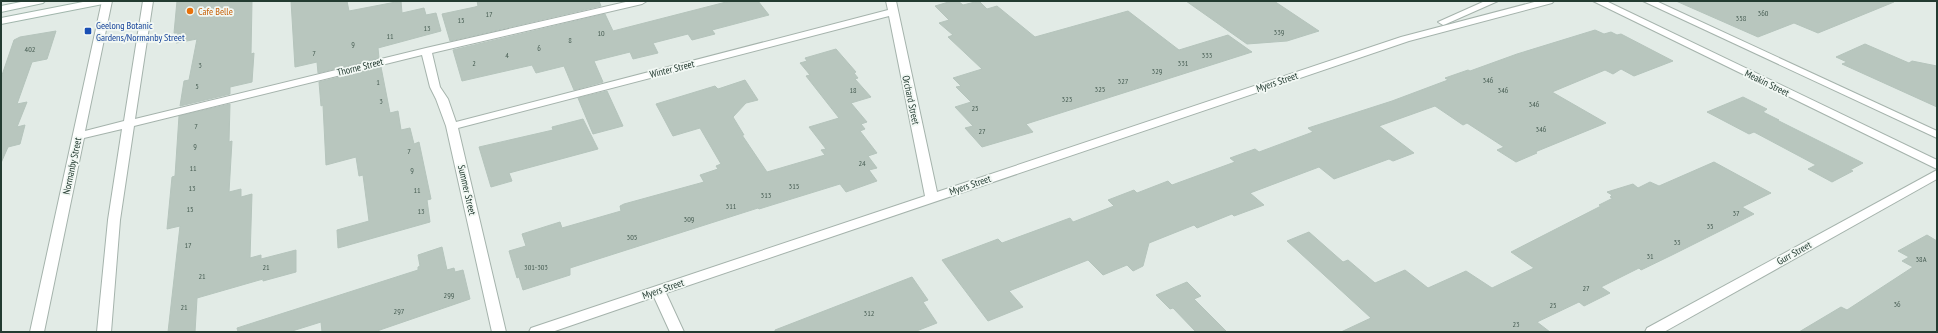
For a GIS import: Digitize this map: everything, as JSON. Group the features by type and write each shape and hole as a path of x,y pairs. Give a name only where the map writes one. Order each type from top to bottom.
{"street":[{"path":"1,8 40,1"},
{"path":"1,21 103,1"},
{"name":"Normanby Street","path":"37,332 107,1"},
{"path":"104,332 114,220 148,1"},
{"name":"Thorne Street","path":"78,136 426,51 642,1"},
{"name":"Myers Street","path":"1405,39 1493,1"},
{"name":"Myers Street","path":"536,332 1405,39 1549,1"},
{"name":"Meakin Street","path":"1598,1 1937,164"},
{"path":"1648,1 1937,135"},
{"name":"Winter Street","path":"452,126 892,6"},
{"name":"Orchard Street","path":"892,6 932,198"},
{"name":"Summer Street","path":"426,51 436,87 452,126 499,332"},
{"name":"Gurr Street","path":"1652,332 1937,174"},
{"path":"658,291 677,332"}],"building":[{"path":"177,1 252,1 251,54 254,53 252,82 230,87 230,94 180,106 184,81 189,80 197,39 176,43 178,33 174,33"},
{"path":"291,1 347,1 349,11 401,1 402,13 424,8 426,15 436,13 441,31 378,48 379,58 318,73 317,62 295,67"},
{"path":"477,1 599,1 601,6 450,41 442,14 478,6"},
{"path":"730,1 758,1 769,15 712,30 715,34 692,40 688,34 653,43 658,53 633,59 630,52 594,61 603,82 574,90 564,66 536,73 532,65 462,81 453,50 605,14 613,31"},
{"path":"952,1 958,1 963,5 979,1 987,9 997,6 1035,37 1128,11 1179,50 1228,35 1252,52 1026,124 1033,132 982,147 965,128 973,126 955,107 971,102 956,87 961,86 953,78 982,69 948,37 953,35 939,23 949,20 935,6"},
{"path":"1186,1 1274,1 1319,31 1287,41 1247,44"},
{"path":"1676,1 1894,2 1818,33 1794,23 1758,37"},
{"path":"1595,30 1604,34 1611,32 1617,35 1621,34 1673,61 1634,76 1621,69 1613,74 1605,70 1552,92 1606,123 1535,152 1537,153 1516,162 1497,150 1504,147 1467,123 1463,125 1435,106 1379,126 1414,153 1393,161 1389,159 1334,179 1319,167 1250,193 1264,205 1234,216 1232,214 1197,228 1194,225 1149,243 1143,266 1133,271 1127,265 1103,275 1088,260 1009,291 1023,307 988,321 942,260 998,239 1002,243 1070,218 1073,222 1114,206 1108,200 1134,190 1137,193 1168,181 1172,185 1235,162 1230,158 1255,149 1259,152 1313,132 1308,128 1392,101 1448,80 1445,78 1468,70 1470,71 1517,54"},
{"path":"56,31 47,59 32,62 17,104 27,102 17,127 25,125 20,144 8,147 1,163 1,78 14,40 20,37"},
{"path":"1865,44 1909,63 1912,61 1937,66 1937,107 1842,64 1847,62 1836,57"},
{"path":"836,49 856,72 854,73 858,78 855,79 871,97 851,103 867,122 861,124 865,129 860,131 877,153 868,156 877,168 869,170 877,181 846,192 840,184 759,209 758,208 570,268 570,275 523,290 519,277 517,278 509,251 526,246 522,234 560,222 562,228 621,211 620,206 624,204 704,182 700,175 718,169 716,166 721,164 700,128 673,136 656,104 715,86 718,89 745,80 758,100 746,103 733,117 744,135 742,135 767,172 825,155 821,150 826,149 809,127 839,118 806,76 810,75 800,63 807,61 805,58"},
{"path":"381,67 390,113 398,111 401,130 410,128 414,144 419,142 431,199 427,200 430,222 338,248 337,230 369,221 363,175 359,176 356,157 326,165 323,105 321,106 319,82"},
{"path":"607,91 623,126 593,134 578,98"},
{"path":"1743,97 1767,109 1763,112 1779,120 1777,120 1863,163 1850,170 1853,171 1832,182 1808,169 1816,165 1754,132 1749,134 1707,112"},
{"path":"230,104 229,142 232,141 229,192 241,189 241,197 252,194 250,258 261,255 261,259 296,250 296,272 263,281 263,279 197,298 195,332 168,332 180,226 167,229 172,177 175,176 179,116"},
{"path":"583,119 598,149 509,173 512,181 491,187 479,147 553,130 552,127"},
{"path":"1714,162 1771,193 1742,207 1754,214 1641,270 1639,268 1601,287 1610,293 1584,306 1579,302 1537,322 1550,332 1341,332 1371,318 1287,241 1309,232 1343,262 1348,260 1375,283 1405,270 1428,288 1466,271 1492,288 1534,268 1511,252 1601,206 1599,205 1613,198 1610,197 1612,195 1607,192 1633,184 1638,188 1650,182 1659,186"},
{"path":"1927,235 1937,241 1937,332 1799,332 1841,307 1847,310 1913,267 1902,261 1909,257 1898,251"},
{"path":"442,247 447,270 454,268 455,272 463,270 470,299 374,332 322,332 321,322 289,332 238,332 237,328 418,270 418,267 420,266 418,255"},
{"path":"912,277 928,300 923,302 937,323 914,332 775,332 775,330"},
{"path":"1187,282 1201,296 1194,299 1227,332 1196,332 1173,308 1170,309 1156,295"}],"place":[{"name":"Cafe Belle","path":"190,11"},
{"name":"Geelong Botanic Gardens/Normanby Street","path":"88,31"}]}
